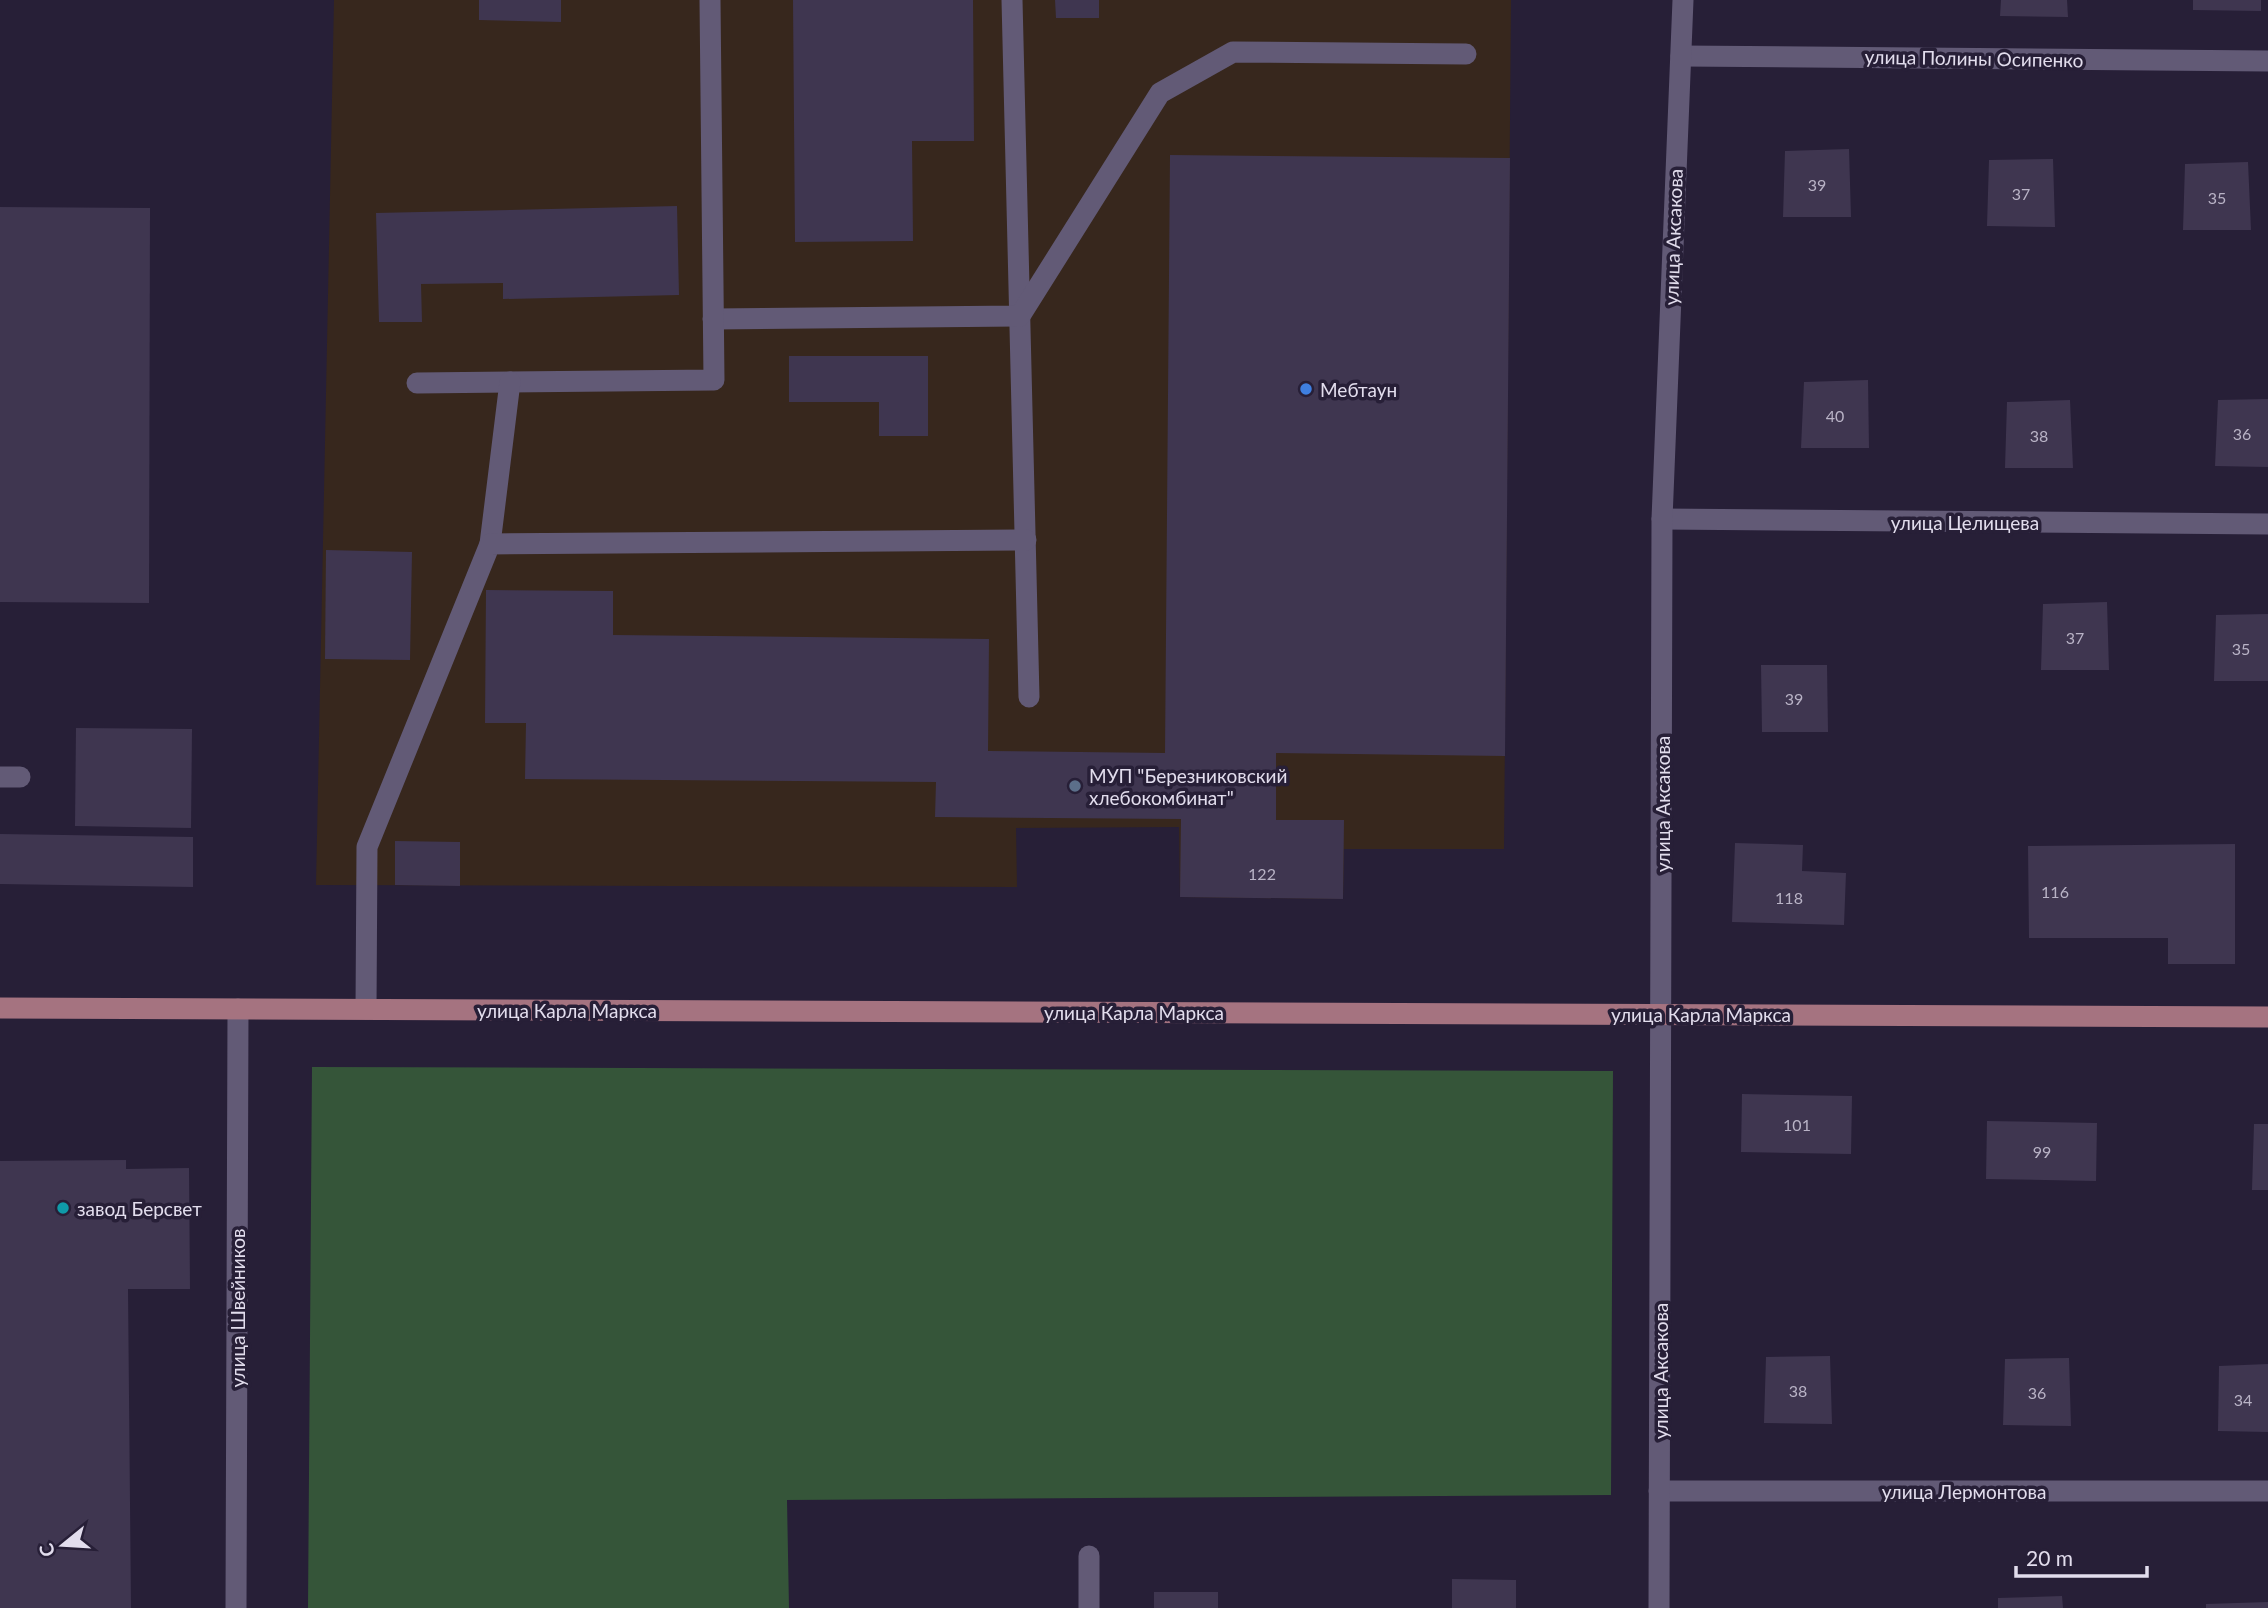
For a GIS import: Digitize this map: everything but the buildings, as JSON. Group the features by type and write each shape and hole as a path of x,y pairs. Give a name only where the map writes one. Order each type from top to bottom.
{"main road":[{"name":"улица Карла Маркса","path":"0,1008 2268,1017"}],"street":[{"path":"417,383 714,380 710,0"},
{"path":"1012,0 1029,697"},
{"name":"улица Аксакова","path":"1659,1608 1662,519 1683,0"},
{"path":"1020,316 1160,93 1233,52 1466,54"},
{"name":"улица Полины Осипенко","path":"1681,56 2268,61"},
{"path":"713,319 1020,316"},
{"path":"366,1009 367,847 490,544 510,382"},
{"name":"улица Целищева","path":"1662,519 2268,524"},
{"path":"490,544 1026,540"},
{"name":"улица Швейников","path":"236,1608 237,1009"},
{"name":"улица Лермонтова","path":"1659,1491 2268,1491"},
{"path":"1089,1556 1089,1608"}],"shaded area":[{"path":"334,0 1511,0 1504,849 1344,849 1343,899 1180,897 1179,827 1016,828 1017,887 316,885"}],"green space":[{"path":"312,1067 1613,1071 1611,1495 787,1500 789,1608 308,1608"}],"place":[{"name":"Мебтаун","path":"1306,389"},
{"name":"МУП \"Березниковский хлебокомбинат\"","path":"1075,786"},
{"name":"завод Берсвет","path":"63,1208"}]}
